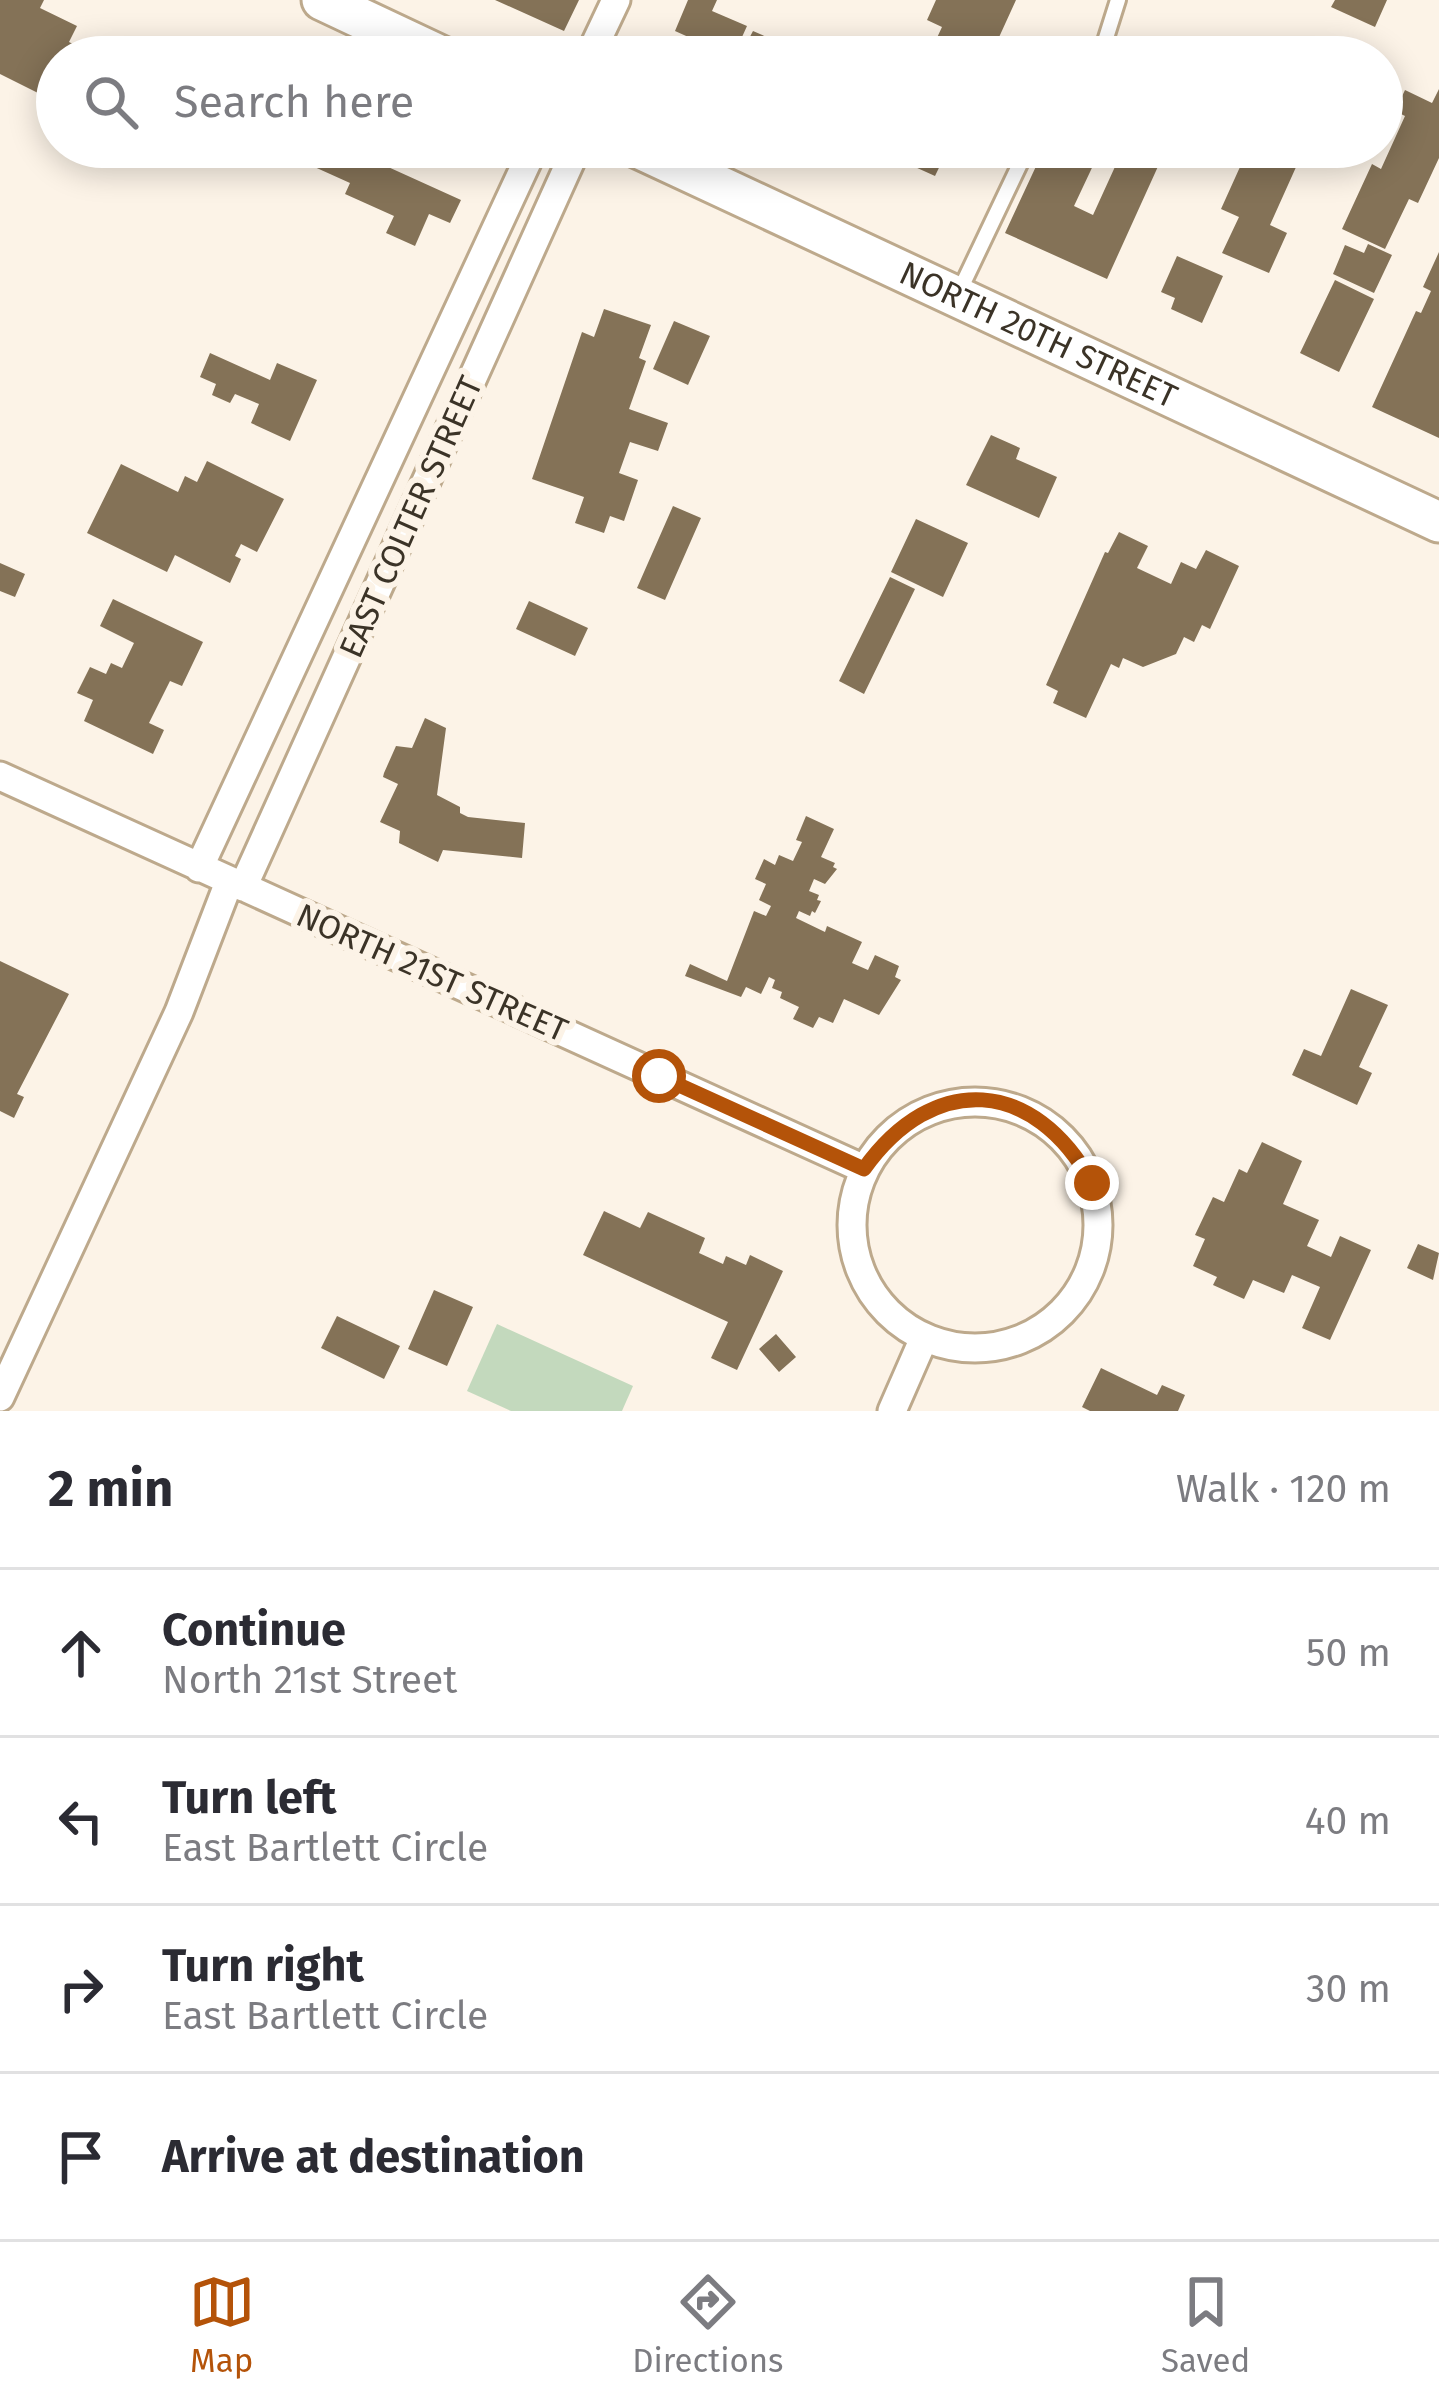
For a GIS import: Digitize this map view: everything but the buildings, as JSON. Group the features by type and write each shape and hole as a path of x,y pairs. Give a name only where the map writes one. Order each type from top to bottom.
{"street":[{"path":"322,0 398,36"},
{"path":"600,36 616,0"},
{"name":"EAST COLTER STREET","path":"199,868 524,168"},
{"name":"EAST COLTER STREET","path":"0,1397 567,168"},
{"name":"NORTH 20TH STREET","path":"681,168 1439,522"},
{"name":"NORTH 21ST STREET","path":"0,776 864,1169"},
{"path":"962,1101 1003,1103 1041,1119 1072,1147 1092,1183 1099,1223 1092,1264 1073,1300 1058,1315 1042,1329 1005,1346 964,1348 924,1338 891,1316 866,1285 853,1247 852,1207 864,1169 888,1136 922,1112 962,1101"},
{"path":"892,1411 924,1338"}],"lane":[{"path":"1107,36 1118,0"},
{"path":"956,296 1018,168"}],"green space":[{"path":"497,1324 633,1386 622,1411 511,1411 467,1391"}],"route":[{"path":"659,1076 864,1169 888,1136 922,1112 962,1101 1003,1103 1041,1119 1072,1147 1092,1183"}]}
